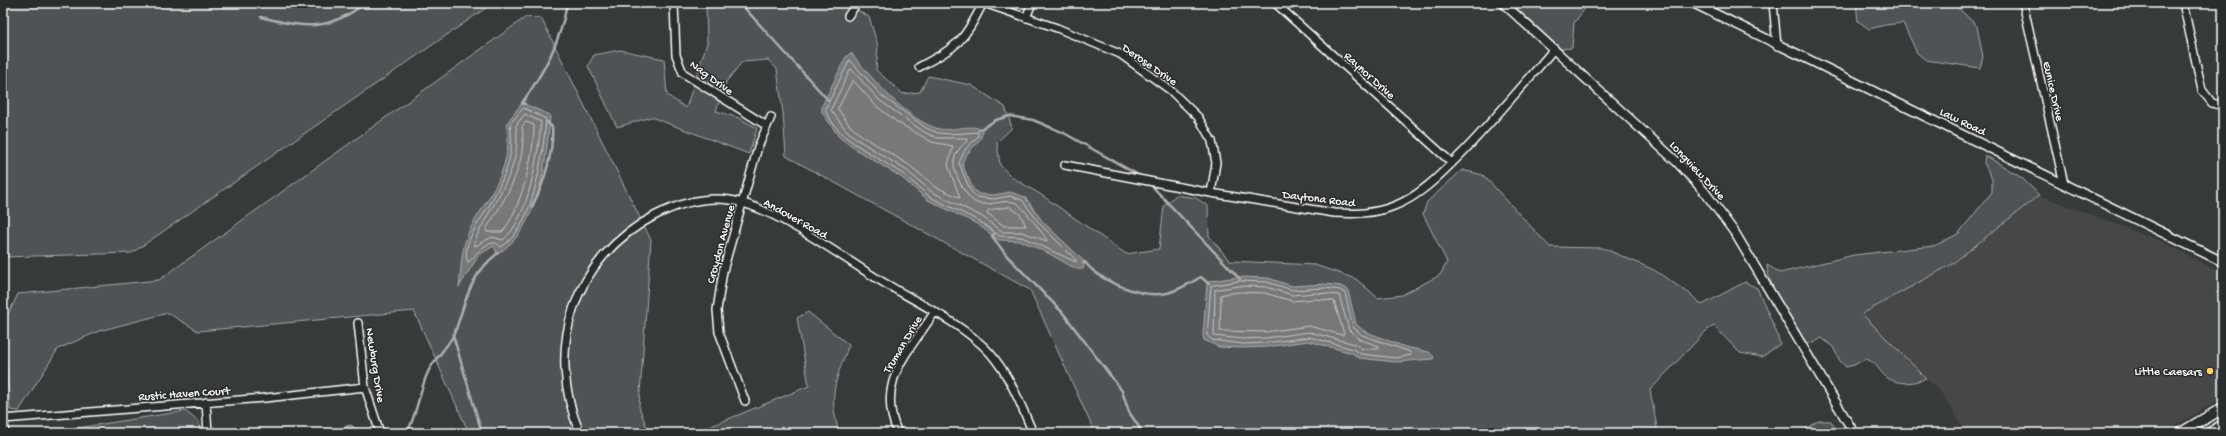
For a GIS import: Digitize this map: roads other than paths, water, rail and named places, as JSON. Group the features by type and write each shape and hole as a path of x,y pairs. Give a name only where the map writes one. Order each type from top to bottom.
{"main road":[{"path":"2181,433 2223,408"},
{"path":"2210,433 2223,425"}],"street":[{"name":"Nag Drive","path":"674,3 676,55 683,73 767,126"},
{"path":"848,16 857,3"},
{"path":"920,67 956,46 970,28 984,3"},
{"name":"Derose Drive","path":"984,3 1120,54 1170,90 1198,117 1208,131 1215,152 1215,174 1211,193"},
{"path":"1026,18 1032,3"},
{"name":"Raynor Drive","path":"1275,3 1452,163"},
{"name":"Longview Drive","path":"1503,3 1677,162 1704,191 1735,233 1854,433"},
{"name":"Law Road","path":"1693,3 1777,46 2223,262"},
{"path":"1773,3 1777,46"},
{"name":"Eunice Drive","path":"2023,3 2064,184"},
{"path":"2183,3 2202,90 2212,103 2223,106"},
{"name":"Daytona Road","path":"1065,165 1211,193 1334,213 1362,214 1395,206 1410,198 1432,182 1489,125 1554,50"},
{"name":"Croydon Avenue","path":"745,401 719,332 717,310 722,271 758,147 771,117"},
{"name":"Andover Road","path":"580,433 566,390 564,351 568,323 580,291 591,271 630,231 666,210 681,204 704,200 729,200 770,213 974,337 990,354 1012,386 1033,433"},
{"name":"Truman Drive","path":"898,433 890,410 889,398 893,376 934,313"},
{"name":"Newburg Drive","path":"358,323 366,387 380,433"},
{"name":"Rustic Haven Court","path":"3,418 206,402 366,387"},
{"path":"206,402 208,433"},
{"path":"3,415 4,433"}],"water":[{"path":"851,53 879,86 902,108 914,117 939,129 944,130 974,127 983,131 982,136 964,159 962,164 973,189 979,194 994,195 1010,192 1025,197 1043,222 1085,262 1083,269 1076,269 1048,253 1021,241 999,240 977,224 928,200 901,177 852,147 839,137 822,112 822,106 846,57"},
{"path":"522,103 550,115 549,133 543,172 538,192 523,228 511,243 497,254 494,246 479,255 459,287 464,244 472,225 496,186 504,166 508,145 506,124"},
{"path":"1239,277 1268,278 1292,286 1325,284 1341,286 1348,290 1356,324 1364,331 1405,347 1429,352 1434,357 1433,359 1396,362 1359,358 1352,353 1308,341 1266,347 1219,347 1204,340 1203,335 1207,283 1210,281"},
{"path":"351,425 362,433 333,433 346,426"}],"waterway":[{"path":"261,17 290,24 315,25 339,19 365,3"},
{"path":"525,104 522,103 544,68 556,43 561,30 567,3"},
{"path":"740,3 828,100"},
{"path":"979,130 996,120 1009,116 1033,120 1064,133 1142,177"},
{"path":"532,206 544,178 550,156 552,127 547,122"},
{"path":"1150,184 1240,279"},
{"path":"994,234 992,236 1007,256 1063,313 1122,391 1129,412 1143,433"},
{"path":"407,433 428,372 454,335 475,278 489,261 498,253"},
{"path":"1083,263 1085,262 1100,276 1134,291 1157,294 1167,293 1201,277 1209,284"},
{"path":"453,335 482,433"}],"place":[{"name":"Little Caesars","path":"2210,371"}]}
